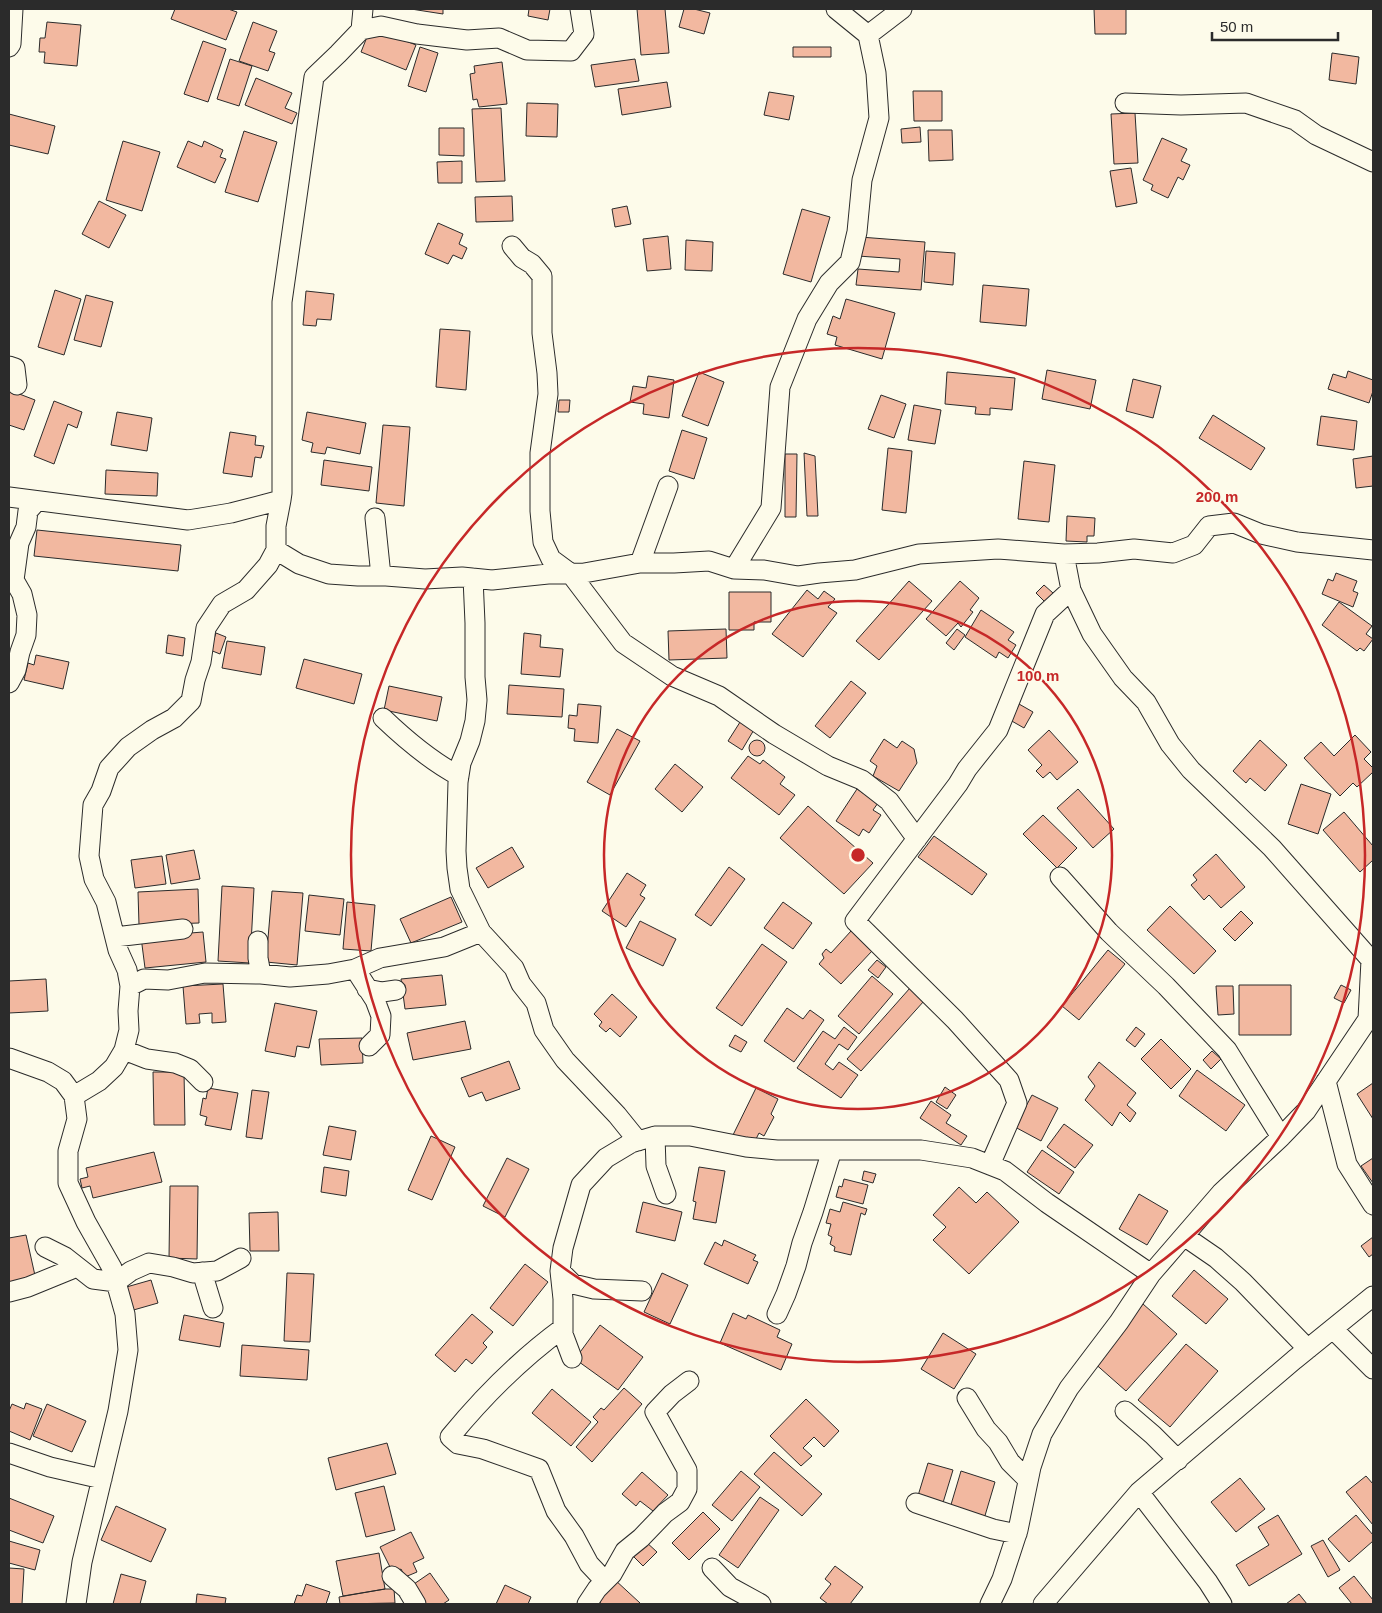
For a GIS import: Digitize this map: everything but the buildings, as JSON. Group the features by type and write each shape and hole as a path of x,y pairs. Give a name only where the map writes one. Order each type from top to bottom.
{"street":[{"path":"9,47 11,44 13,9"},
{"path":"360,30 362,9"},
{"path":"74,1096 99,1081 114,1067 124,1050 129,1030 130,986 127,970 115,937 106,902 94,879 89,856 93,805 101,791 109,768 128,747 152,730 174,718 191,702 201,662 206,628 222,604 246,590 268,565 276,550 276,526 282,493 282,302 314,77 360,30 381,26 417,34 468,40 499,38 527,50 571,51 584,34 580,9"},
{"path":"734,569 771,508 780,388 806,319 829,283 850,262 857,232 862,180 879,118 876,73 868,35 836,9"},
{"path":"868,35 902,9"},
{"path":"1125,103 1181,105 1246,103 1295,120 1316,135 1373,162"},
{"path":"512,246 542,276 542,333 548,394 540,452 540,511 543,542 551,559 570,573 623,643 672,676 719,696 774,734 828,766 862,780 889,801 917,838"},
{"path":"9,366 15,368 17,385"},
{"path":"640,563 668,486"},
{"path":"9,497 36,502 188,520 231,513 281,500"},
{"path":"9,683 16,670 26,635 27,615 22,594 14,580 19,543 26,527 28,511 36,502"},
{"path":"375,518 381,576"},
{"path":"276,550 299,564 329,574 492,580 548,574 584,573 640,563 709,561 734,569 764,570 798,576 856,570 919,554 998,549 1064,554 1134,549 1173,553 1194,545 1209,526 1234,523 1261,534 1297,542 1373,550"},
{"path":"990,1604 1002,1579 1017,1534 1031,1467 1042,1434 1069,1388 1119,1322 1150,1274 1221,1193 1306,1111 1368,1019 1372,958 1272,848 1191,770 1175,750 1146,702 1123,678 1092,634 1071,590 1064,554"},
{"path":"473,578 477,700 475,721 470,741 461,763 459,776 456,820 457,868 460,889 481,932 514,968 521,984 536,1003 544,1030 565,1060 617,1115 646,1138 666,1194"},
{"path":"990,1165 1017,1103 1009,1080 955,1020 855,921 998,730 1045,614 1071,590"},
{"path":"383,718 436,762 459,776"},
{"path":"1060,877 1109,932 1166,986 1227,1050 1281,1137"},
{"path":"115,937 183,929"},
{"path":"130,986 144,980 168,980 205,973 290,976 328,974 355,969 380,958 444,947 481,932"},
{"path":"258,941 258,958 262,974"},
{"path":"355,969 375,1000 381,1016 380,1035 369,1046"},
{"path":"367,989 382,992 396,990"},
{"path":"124,1050 147,1059 175,1063 190,1069 204,1082"},
{"path":"9,1058 48,1072 63,1081 74,1096 77,1118 68,1150 68,1183 86,1222 112,1268 125,1314 128,1350 118,1411 82,1562 76,1604"},
{"path":"1326,1081 1347,1164 1373,1205"},
{"path":"572,1358 562,1334 563,1299 560,1271 563,1248 581,1185 606,1158 630,1143 646,1138 690,1136 777,1150 921,1150 972,1158 1005,1171 1047,1203 1150,1274"},
{"path":"777,1314 796,1266 832,1150"},
{"path":"1184,1236 1216,1258 1243,1282 1308,1350"},
{"path":"44,1247 65,1257 93,1279 116,1282 131,1271 149,1263 174,1267 194,1273 217,1271 241,1258"},
{"path":"9,1292 28,1287 77,1266"},
{"path":"560,1271 573,1284 594,1289 642,1291"},
{"path":"202,1272 213,1308"},
{"path":"1043,1604 1140,1492 1373,1296"},
{"path":"563,1328 540,1345 499,1384 471,1412 450,1437 458,1444 484,1449 539,1469 556,1511 574,1536 589,1564 605,1581"},
{"path":"1332,1329 1373,1369"},
{"path":"587,1604 597,1589 612,1574 626,1551 665,1513 680,1502 687,1489 687,1470 655,1412 672,1394 689,1382"},
{"path":"967,1398 1010,1462 1028,1480"},
{"path":"1125,1411 1178,1460"},
{"path":"9,1453 50,1467 102,1479"},
{"path":"1140,1492 1208,1582 1222,1604"},
{"path":"916,1504 1017,1534"},
{"path":"712,1568 730,1587 761,1604"},
{"path":"392,1576 407,1589 416,1604"}]}
